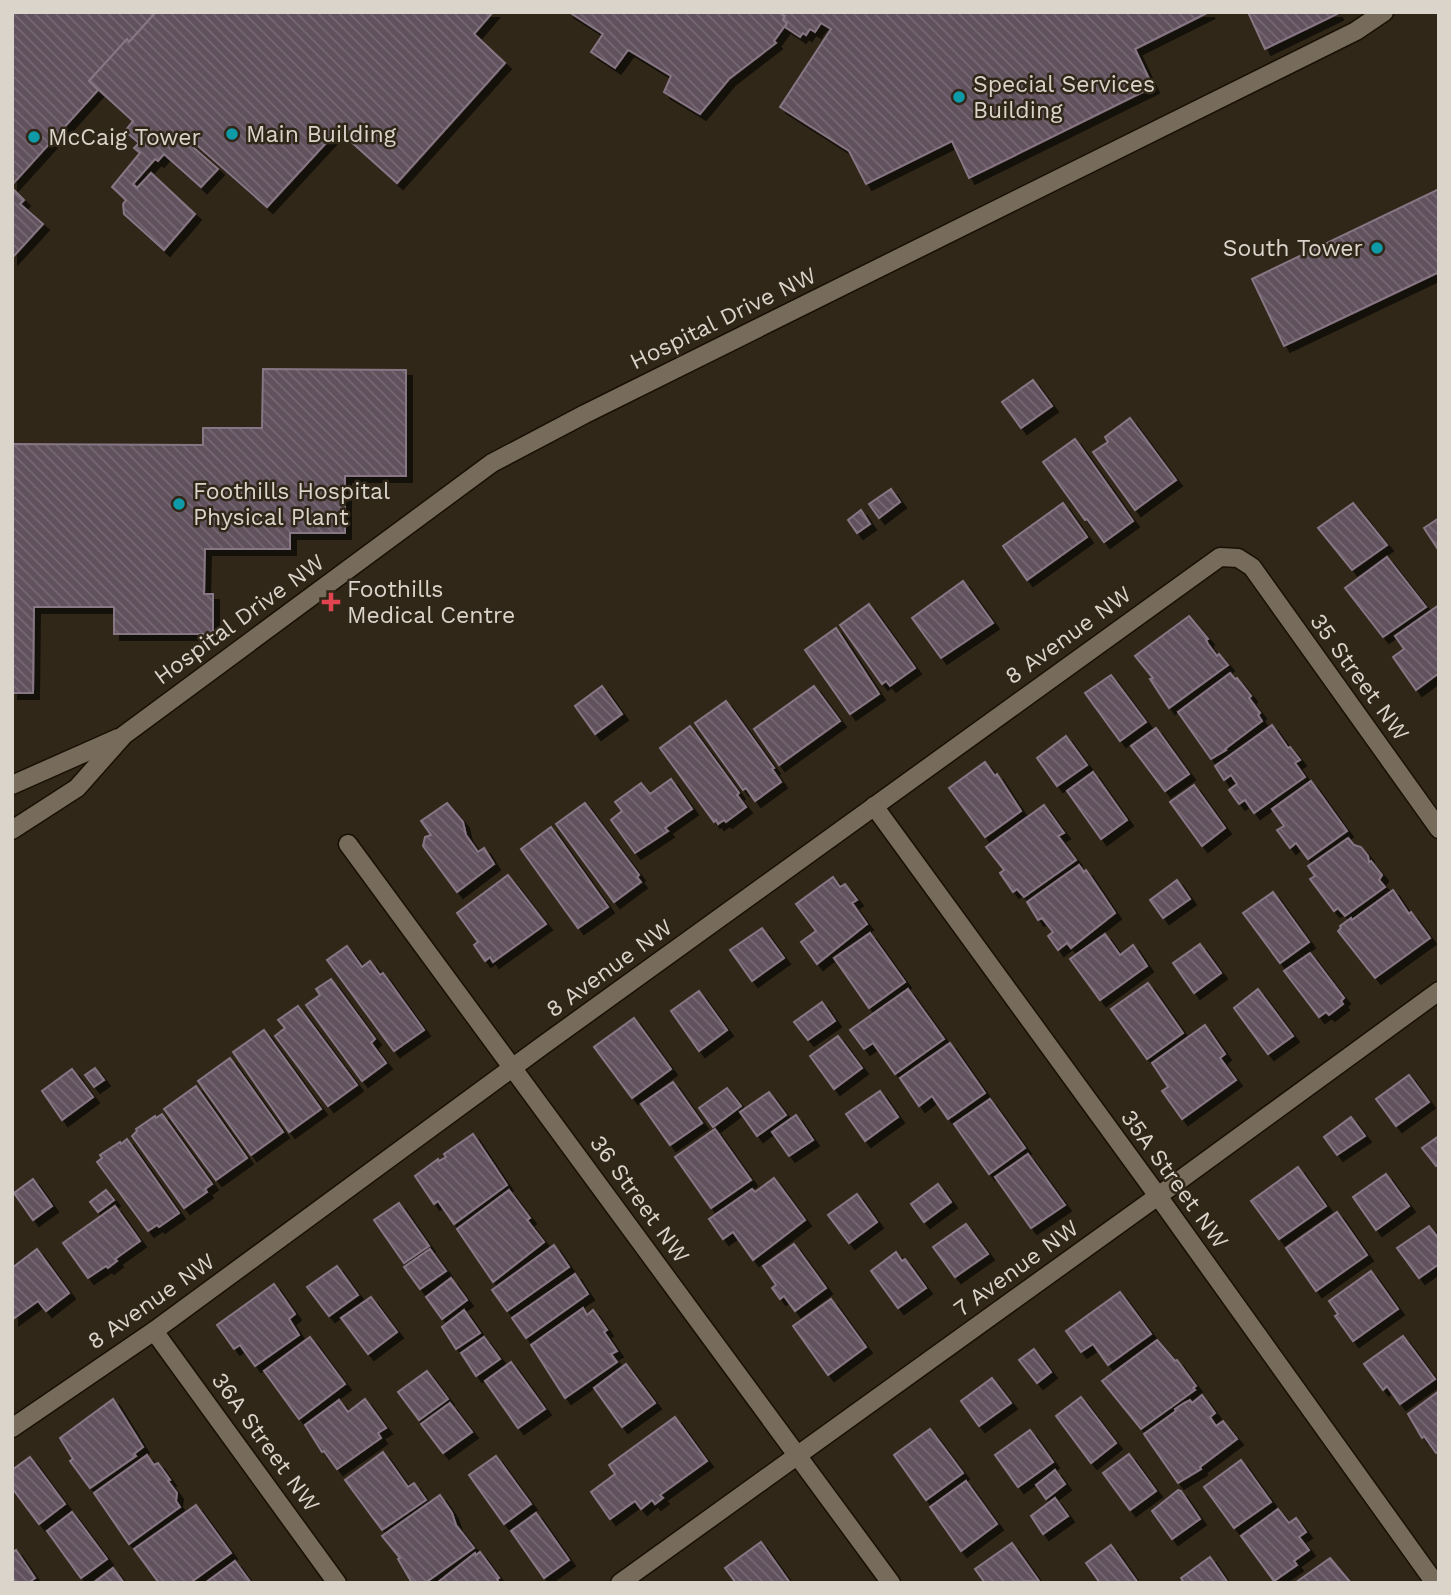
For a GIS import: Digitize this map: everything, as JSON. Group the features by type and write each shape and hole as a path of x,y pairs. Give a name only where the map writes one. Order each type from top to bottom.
{"street":[{"name":"Hospital Drive NW","path":"12,830 77,788 124,735 492,463 609,402 1356,32 1384,12"},
{"name":"8 Avenue NW","path":"12,1428 154,1331 1213,561 1220,557 1237,558"},
{"name":"35 Street NW","path":"1237,558 1252,567 1439,829"},
{"name":"Hospital Drive NW","path":"12,785 124,735"},
{"name":"35A Street NW","path":"874,806 1435,1583"},
{"name":"36 Street NW","path":"348,844 891,1583"},
{"name":"7 Avenue NW","path":"620,1583 1439,990"},
{"name":"36A Street NW","path":"154,1331 337,1583"}],"building":[{"name":"McCaig Tower","path":"12,12 156,12 89,81 98,90 12,185"},
{"name":"Main Building","path":"156,12 493,12 474,34 505,63 397,183 338,130 267,207 189,138 186,141 218,169 201,187 164,154 158,161 155,159 133,184 137,188 151,173 195,214 164,250 124,214 123,204 126,200 112,187 140,153 134,148 139,143 125,131 133,121 89,81"},
{"path":"569,12 779,12 785,16 783,20 787,23 774,41 776,43 729,79 700,114 664,92 671,76 630,51 628,50 615,68 591,52 603,34"},
{"name":"Special Services Building","path":"779,12 1209,12 1135,49 1153,87 969,178 952,141 866,184 849,151 780,107 831,29 821,23 815,32 810,29 806,35 803,33 800,37 785,27 785,16"},
{"path":"1248,12 1336,12 1337,14 1265,49"},
{"name":"McCaig Tower","path":"12,188 24,200 20,204 43,224 12,258"},
{"name":"South Tower","path":"1439,189 1439,272 1284,346 1252,279"},
{"name":"Foothills Hospital Physical Plant","path":"263,369 406,370 406,476 345,476 345,533 290,533 290,549 205,549 204,594 213,594 213,634 114,634 114,607 34,607 33,693 12,693 12,444 203,445 203,428 262,428"},
{"path":"1033,380 1052,406 1021,428 1002,402"},
{"path":"1130,418 1176,480 1135,510 1093,452 1108,442 1105,437"},
{"path":"1075,439 1133,521 1104,542 1043,462"},
{"path":"891,489 900,502 879,518 869,504"},
{"path":"1063,503 1087,537 1027,580 1003,546"},
{"path":"1353,503 1387,545 1352,570 1318,528"},
{"path":"861,510 870,524 857,533 848,520"},
{"path":"1439,518 1439,551 1424,528"},
{"path":"1387,557 1426,607 1383,637 1345,588"},
{"path":"963,581 993,623 941,658 912,618"},
{"path":"869,604 915,668 890,686 886,681 882,684 840,625"},
{"path":"1439,605 1439,673 1416,690 1393,657 1404,649 1395,636"},
{"path":"1189,616 1208,639 1208,644 1217,656 1219,654 1228,665 1169,708 1150,679 1153,678 1135,656"},
{"path":"836,628 879,694 850,714 805,650"},
{"path":"1230,673 1251,696 1249,698 1260,713 1258,715 1262,721 1211,759 1178,712"},
{"path":"1111,675 1146,722 1120,741 1085,693"},
{"path":"602,686 622,714 595,734 575,706"},
{"path":"814,686 840,721 779,765 754,729"},
{"path":"726,701 781,782 755,801 746,788 743,790 695,723"},
{"path":"1272,725 1300,760 1295,763 1305,777 1254,813 1245,800 1239,804 1229,790 1237,784 1231,775 1224,780 1215,766"},
{"path":"690,726 739,793 737,795 746,807 726,822 714,822 660,748"},
{"path":"1156,728 1189,774 1165,791 1131,746"},
{"path":"1066,736 1087,765 1057,786 1037,758"},
{"path":"985,762 995,776 997,774 1021,811 985,837 949,788"},
{"path":"1093,772 1127,820 1101,839 1067,791"},
{"path":"671,779 692,809 665,828 668,831 635,853 611,820 622,811 615,802 641,783 650,794"},
{"path":"1311,781 1347,831 1308,859 1296,843 1290,848 1277,830 1284,826 1272,809"},
{"path":"1194,785 1225,828 1202,846 1170,802"},
{"path":"447,803 463,822 466,835 478,852 484,848 494,864 457,892 423,846 425,837 431,835 421,821"},
{"path":"585,803 639,875 637,877 641,882 614,902 556,824"},
{"path":"1044,805 1064,833 1058,836 1076,860 1024,897 1017,889 1013,892 1000,873 1004,870 986,847"},
{"path":"551,827 608,907 578,928 521,849"},
{"path":"1348,838 1368,856 1369,862 1371,861 1382,875 1379,880 1385,887 1345,916 1338,908 1334,911 1310,879 1315,876 1308,866"},
{"path":"1079,865 1084,872 1086,870 1115,913 1071,948 1067,943 1058,950 1048,936 1053,932 1042,918 1038,920 1027,902"},
{"path":"508,875 546,924 493,962 490,957 485,961 474,945 478,942 457,913"},
{"path":"833,877 840,887 845,884 857,900 852,903 867,924 817,964 801,942 816,931 796,904"},
{"path":"1177,880 1190,899 1163,918 1150,900"},
{"path":"1393,890 1430,938 1375,978 1338,931 1340,926"},
{"path":"1273,892 1309,942 1280,963 1243,913"},
{"path":"762,928 784,958 752,981 730,950"},
{"path":"870,933 905,982 869,1008 834,958"},
{"path":"1105,934 1120,955 1133,945 1147,966 1100,1000 1070,959"},
{"path":"1200,944 1221,973 1194,993 1173,963"},
{"path":"347,946 362,967 370,961 380,975 383,973 424,1030 394,1051 327,960"},
{"path":"1310,953 1344,998 1341,1001 1343,1004 1329,1015 1326,1012 1319,1017 1284,971"},
{"path":"331,979 375,1039 371,1043 386,1063 362,1081 306,1005 320,995 316,989"},
{"path":"1148,983 1183,1033 1147,1059 1111,1009"},
{"path":"908,989 944,1039 895,1074 873,1043 864,1049 850,1030"},
{"path":"1258,989 1293,1036 1268,1054 1234,1008"},
{"path":"699,991 727,1030 699,1051 671,1011"},
{"path":"822,1002 835,1021 808,1040 794,1022"},
{"path":"298,1006 357,1085 328,1106 275,1036 285,1028 278,1020"},
{"path":"634,1018 671,1069 632,1098 594,1047"},
{"path":"1205,1025 1225,1054 1220,1058 1236,1080 1182,1119 1162,1091 1168,1087 1152,1063"},
{"path":"264,1030 321,1109 289,1132 233,1052"},
{"path":"838,1036 862,1068 834,1089 810,1056"},
{"path":"950,1043 985,1093 948,1119 932,1096 919,1106 900,1078"},
{"path":"230,1058 283,1132 251,1155 198,1081"},
{"path":"95,1068 104,1080 94,1087 85,1075"},
{"path":"72,1069 93,1097 62,1120 42,1091"},
{"path":"1409,1075 1429,1102 1396,1126 1376,1099"},
{"path":"673,1082 702,1123 670,1145 641,1104"},
{"path":"196,1086 247,1158 216,1180 164,1109"},
{"path":"727,1088 741,1106 713,1127 699,1108"},
{"path":"880,1091 898,1117 865,1141 846,1114"},
{"path":"769,1092 786,1115 757,1136 740,1112"},
{"path":"990,1099 1025,1148 989,1174 954,1124"},
{"path":"162,1114 212,1184 205,1189 207,1192 184,1208 132,1136 136,1129"},
{"path":"796,1115 813,1140 789,1156 772,1132"},
{"path":"1351,1117 1365,1136 1337,1155 1324,1137"},
{"path":"715,1129 751,1180 711,1208 675,1157"},
{"path":"473,1134 507,1185 454,1224 438,1201 434,1204 415,1176 438,1159 439,1161 446,1157 444,1154"},
{"path":"1439,1136 1439,1164 1436,1166 1422,1148"},
{"path":"127,1139 179,1213 148,1231 97,1162 102,1158 100,1155"},
{"path":"1028,1154 1065,1205 1031,1228 995,1177"},
{"path":"1298,1167 1326,1206 1279,1239 1251,1201"},
{"path":"1386,1174 1409,1206 1376,1230 1353,1197"},
{"path":"774,1178 805,1220 753,1260 733,1232 723,1239 709,1219 752,1189 755,1192"},
{"path":"33,1179 52,1206 33,1220 14,1193"},
{"path":"938,1184 951,1202 924,1222 911,1204"},
{"path":"106,1190 114,1200 98,1212 90,1202"},
{"path":"509,1190 544,1242 493,1282 457,1229"},
{"path":"857,1194 877,1222 849,1243 828,1215"},
{"path":"399,1203 429,1246 404,1263 374,1220"},
{"path":"115,1206 140,1241 115,1259 117,1261 108,1268 106,1266 88,1278 63,1243"},
{"path":"1337,1212 1367,1255 1316,1291 1286,1248"},
{"path":"966,1224 988,1254 955,1277 933,1247"},
{"path":"1429,1226 1439,1239 1439,1264 1419,1278 1397,1248"},
{"path":"794,1244 826,1288 795,1311 784,1296 780,1299 772,1288 776,1285 763,1266"},
{"path":"554,1245 569,1267 507,1311 492,1290"},
{"path":"37,1249 69,1293 46,1311 38,1301 13,1319 12,1268"},
{"path":"430,1249 446,1271 420,1289 404,1267"},
{"path":"896,1252 902,1261 905,1259 926,1288 898,1308 871,1271"},
{"path":"337,1266 358,1295 329,1316 307,1287"},
{"path":"1371,1271 1398,1309 1353,1341 1335,1316 1338,1314 1329,1301"},
{"path":"575,1274 588,1294 526,1338 512,1318"},
{"path":"451,1278 467,1300 442,1319 426,1297"},
{"path":"274,1284 295,1314 289,1319 299,1335 255,1366 240,1345 234,1349 217,1325"},
{"path":"1120,1292 1151,1334 1108,1365 1093,1344 1081,1352 1066,1331"},
{"path":"371,1297 397,1332 368,1354 341,1318"},
{"path":"831,1299 866,1347 828,1375 793,1326"},
{"path":"583,1308 587,1315 593,1310 607,1330 604,1332 617,1351 611,1354 617,1362 565,1398 531,1345"},
{"path":"464,1310 480,1333 456,1349 442,1327"},
{"path":"1403,1336 1435,1379 1400,1404 1387,1386 1383,1390 1364,1364"},
{"path":"310,1337 345,1384 299,1419 264,1371"},
{"path":"484,1337 500,1359 476,1376 461,1353"},
{"path":"1157,1340 1175,1361 1177,1360 1196,1386 1193,1388 1195,1390 1141,1429 1102,1381"},
{"path":"1034,1349 1051,1372 1037,1383 1019,1360"},
{"path":"511,1362 545,1409 518,1428 485,1381"},
{"path":"626,1364 655,1403 622,1427 594,1388"},
{"path":"427,1371 448,1399 419,1420 398,1392"},
{"path":"992,1378 1011,1403 979,1426 961,1401"},
{"path":"1439,1391 1439,1451 1436,1453 1424,1436 1422,1438 1408,1414"},
{"path":"1202,1395 1215,1413 1210,1417 1216,1426 1223,1421 1237,1439 1200,1467 1201,1469 1178,1483 1144,1434 1176,1411 1175,1409 1190,1400 1192,1403"},
{"path":"1081,1397 1116,1443 1091,1463 1056,1416"},
{"path":"113,1399 143,1447 134,1454 136,1456 90,1488 70,1461 73,1459 60,1438"},
{"path":"365,1399 386,1428 378,1433 381,1438 337,1469 324,1451 322,1452 305,1425 339,1400 348,1412"},
{"path":"450,1403 472,1432 443,1453 421,1424"},
{"path":"675,1417 707,1461 660,1495 663,1498 655,1504 652,1500 641,1509 635,1501 610,1519 591,1492 615,1474 609,1465"},
{"path":"930,1429 963,1473 926,1500 894,1455"},
{"path":"1030,1430 1053,1462 1018,1487 995,1455"},
{"path":"383,1452 408,1487 414,1483 426,1500 382,1530 345,1480"},
{"path":"1129,1454 1156,1491 1130,1510 1103,1473"},
{"path":"147,1455 154,1465 158,1463 170,1480 168,1481 177,1493 176,1501 180,1507 129,1544 94,1493"},
{"path":"496,1456 531,1504 504,1524 469,1475"},
{"path":"30,1457 65,1504 39,1524 12,1488 12,1470"},
{"path":"1241,1460 1271,1502 1234,1528 1204,1487"},
{"path":"1055,1470 1065,1484 1046,1499 1036,1485"},
{"path":"966,1481 997,1524 961,1551 930,1507"},
{"path":"1178,1490 1200,1519 1172,1539 1152,1511"},
{"path":"440,1495 452,1513 456,1525 474,1548 425,1583 412,1583 398,1559 400,1558 382,1536"},
{"path":"1055,1498 1068,1516 1043,1534 1031,1516"},
{"path":"196,1505 231,1553 190,1583 159,1583 134,1549"},
{"path":"1278,1509 1289,1523 1296,1518 1306,1532 1299,1537 1309,1550 1294,1561 1297,1565 1274,1581 1241,1536"},
{"path":"72,1512 107,1559 81,1578 47,1531"},
{"path":"536,1513 569,1560 544,1578 511,1531"},
{"path":"761,1542 790,1583 736,1583 725,1568"},
{"path":"1012,1543 1039,1581 985,1583 975,1569"},
{"path":"1111,1545 1138,1583 1100,1583 1086,1563"},
{"path":"16,1550 35,1578 28,1583 12,1583 12,1553"},
{"path":"480,1552 499,1578 499,1583 437,1583 475,1553 476,1555"},
{"path":"1210,1557 1228,1583 1184,1583 1181,1578"},
{"path":"1330,1558 1351,1583 1295,1583"},
{"path":"235,1561 251,1583 205,1583"},
{"path":"113,1568 124,1583 93,1583"}],"place":[{"name":"Special Services Building","path":"959,97"},
{"name":"Main Building","path":"232,134"},
{"name":"McCaig Tower","path":"34,137"},
{"name":"South Tower","path":"1377,248"},
{"name":"Foothills Hospital Physical Plant","path":"179,504"},
{"name":"Foothills Medical Centre","path":"331,602"}]}
